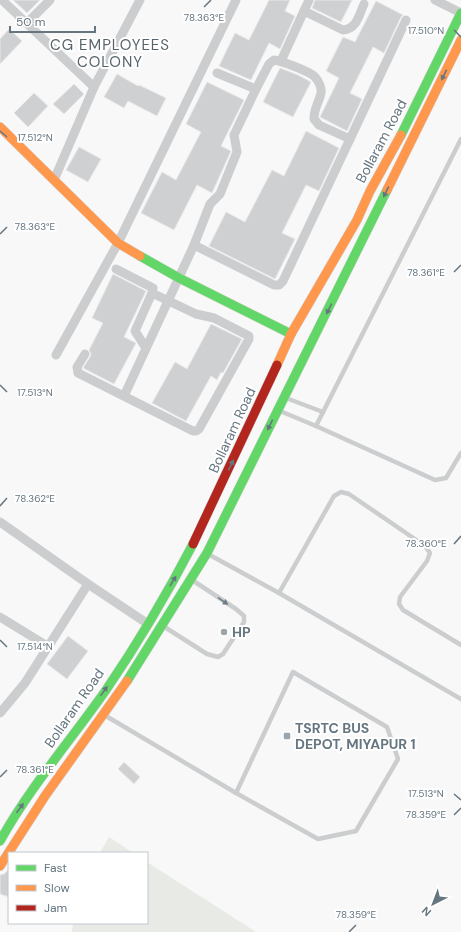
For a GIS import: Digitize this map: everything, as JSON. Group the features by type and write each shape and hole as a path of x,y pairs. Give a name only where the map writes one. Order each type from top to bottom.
{"main road":[{"name":"Bollaram Road","path":"0,841 15,814 93,707 148,624 179,572 200,532 291,334 356,220 406,126 461,13"},
{"name":"Bollaram Road","path":"9,852 44,796 117,696 207,553 461,40"},
{"path":"0,127 118,243 179,278 291,334"},
{"name":"Bollaram Road","path":"0,866 8,853"}],"street":[{"path":"2,0 94,87"},
{"path":"27,23 50,0"},
{"path":"54,180 94,87 140,0"},
{"path":"56,355 118,243 236,0"},
{"path":"281,61 309,0"},
{"path":"435,0 461,13"},
{"path":"304,11 343,30 349,30 355,25 364,4"},
{"path":"194,245 274,285 284,281 406,20"},
{"path":"124,396 194,245 210,204 220,194 237,152 234,135 269,64 274,60 281,61 314,76 320,84 321,92 314,111 314,119 319,124 350,139"},
{"path":"217,73 256,90"},
{"path":"116,269 153,288 135,331 146,348"},
{"path":"84,354 77,367 78,373 196,431 199,429 249,339 249,336 214,318 196,314 152,293"},
{"path":"0,522 148,624"},
{"path":"0,712 25,683 88,584"},
{"path":"0,617 49,647"}],"lane":[{"path":"316,426 461,138"},
{"path":"284,397 323,412"},
{"path":"278,410 435,480 446,478 461,453"},
{"path":"279,593 334,496 341,492 349,494 425,546 430,553 426,561 400,597 399,604 403,610 461,645"},
{"path":"207,553 279,593 461,699"},
{"path":"162,625 207,654 218,657 223,654 244,622 244,616 236,609 191,579"},
{"path":"93,707 236,793 318,839 356,831 398,759 387,727 293,672 236,793"}],"shaded area":[{"path":"109,837 132,852 101,852"},
{"path":"148,863 256,932 72,932 73,924 148,924"}],"building":[{"path":"13,0 40,0 27,13"},
{"path":"269,0 290,0 285,11 295,16 280,49 269,43 251,80 219,66 235,33 249,40"},
{"path":"315,0 352,0 341,22 312,8"},
{"path":"376,1 403,15 384,53 373,47 350,93 362,99 347,131 320,117 339,78 326,71 343,37 355,42"},
{"path":"9,29 22,41 0,64 0,39"},
{"path":"280,68 311,82 293,117 263,102"},
{"path":"117,74 138,86 139,85 166,98 157,116 128,101 124,108 104,97"},
{"path":"207,82 244,100 221,146 231,151 212,193 197,185 174,230 141,213 162,172 176,180 201,132 186,124"},
{"path":"74,84 84,94 64,114 53,104"},
{"path":"34,93 48,106 28,127 14,113"},
{"path":"306,131 339,148 319,191 306,185 282,233 295,239 275,279 209,246 226,212 245,222 272,170 284,176"},
{"path":"79,147 101,159 88,182 66,170"},
{"path":"113,274 146,291 124,337 136,343 114,384 83,368 90,357 91,354 89,350 103,323 92,318"},
{"path":"211,324 242,339 223,373 221,372 217,380 211,376 186,421 152,403 175,362 187,369"},
{"path":"68,636 88,651 67,679 47,664"},
{"path":"124,762 140,777 134,784 118,769"},
{"path":"8,870 8,897 0,894 0,875 4,874"}],"traffic: fast":[{"path":"401,135 461,13"},
{"path":"127,681 207,553 387,190"},
{"path":"140,256 179,278 291,334"},
{"path":"0,841 37,783 93,709 118,672 152,618 193,544"}],"traffic: slow":[{"path":"387,190 461,40"},
{"path":"0,127 118,243 140,256"},
{"path":"277,365 291,334 357,220 370,191 401,135"},
{"path":"9,852 45,796 127,681"},
{"path":"0,866 8,854"}],"traffic: jam":[{"path":"193,544 277,365"}],"place":[{"name":"HP","path":"224,632"},
{"name":"TSRTC BUS DEPOT, MIYAPUR 1","path":"287,736"}],"district":[{"name":"CG EMPLOYEES COLONY","path":"110,54"}]}
